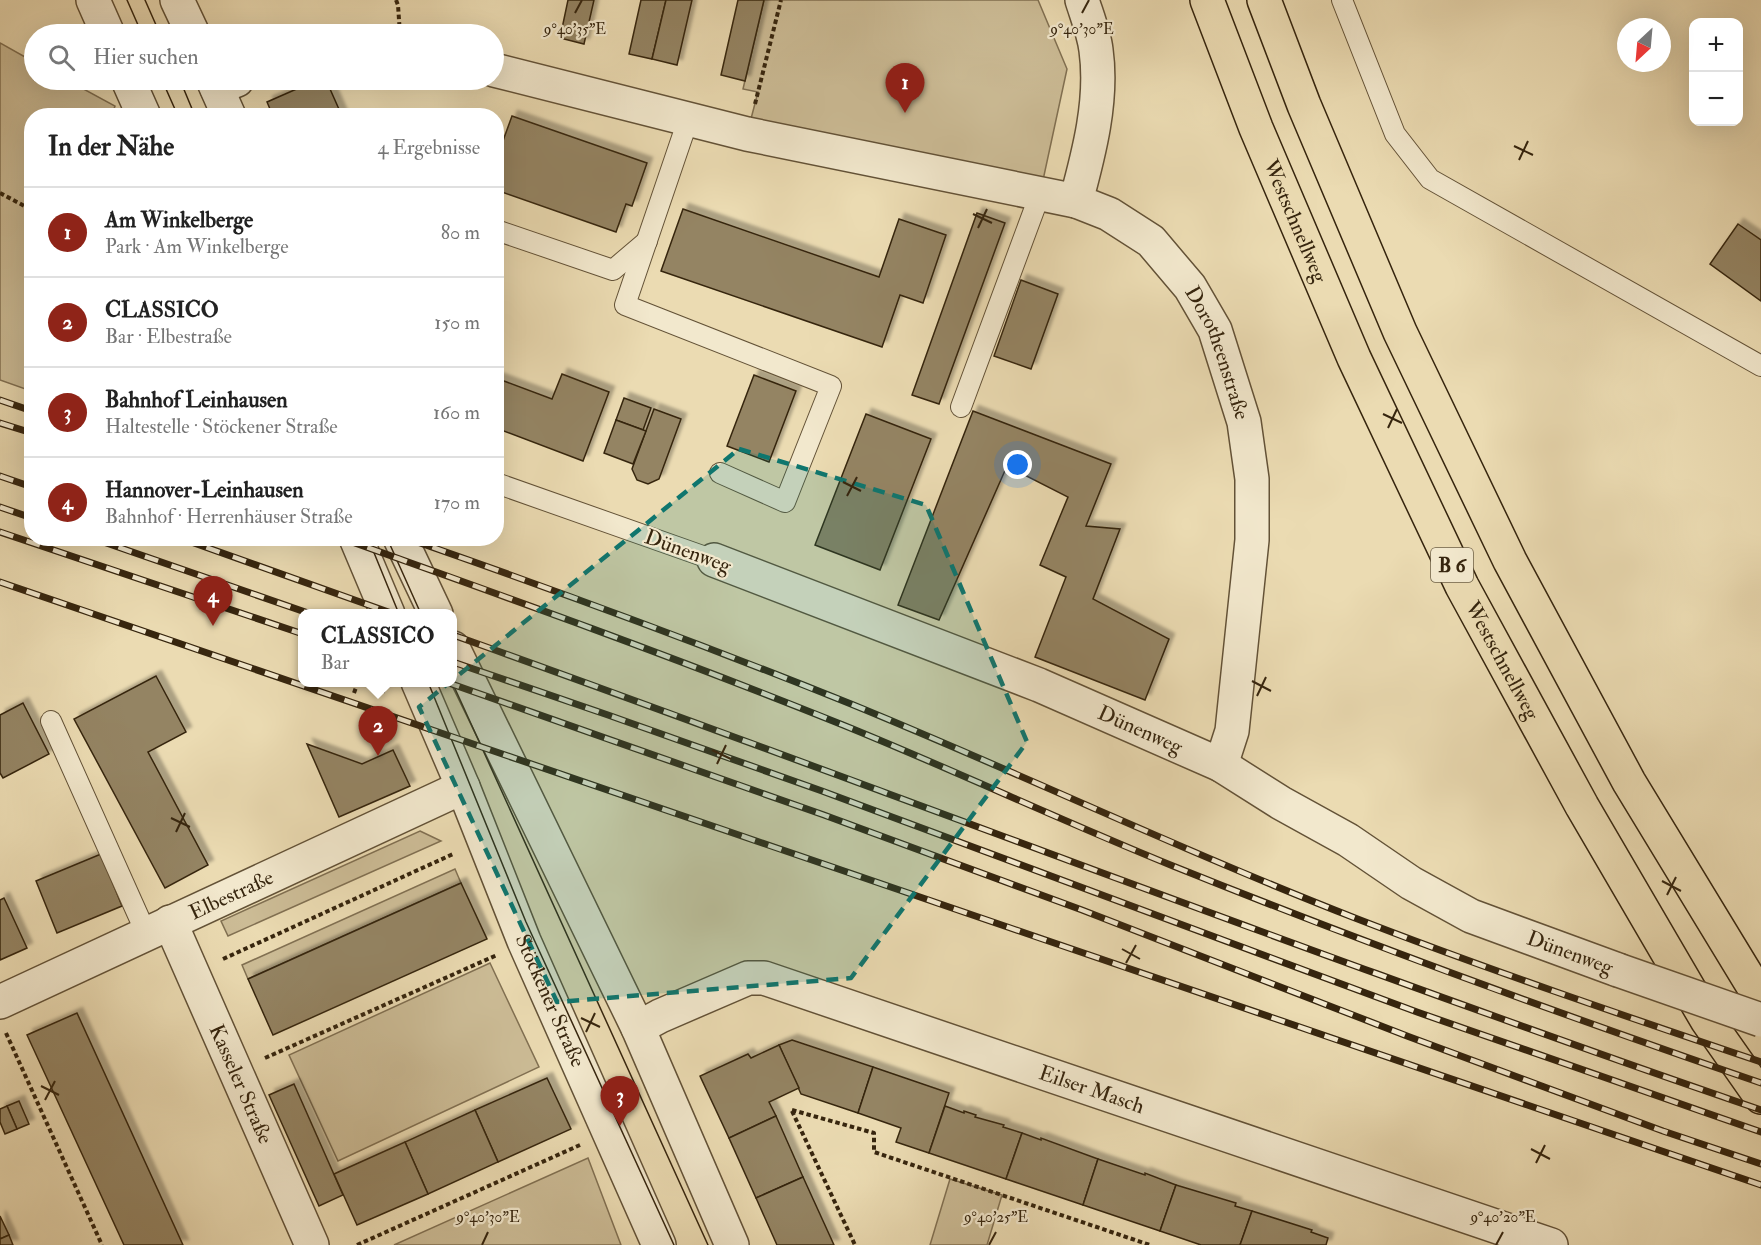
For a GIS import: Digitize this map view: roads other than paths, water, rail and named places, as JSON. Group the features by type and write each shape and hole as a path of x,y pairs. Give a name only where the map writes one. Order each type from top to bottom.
{"highway":[{"name":"Westschnellweg","path":"1208,0 1256,128 1354,358 1462,586 1593,826 1707,1020 1761,1098"},
{"name":"B 6","path":"1264,0 1304,105 1400,332 1510,561 1629,782 1761,999"}],"street":[{"path":"93,0 104,24"},
{"path":"177,0 188,24"},
{"path":"1076,201 1088,154 1097,98 1096,49 1082,0"},
{"name":"Dorotheenstraße","path":"504,73 747,134 1076,201 1109,214 1151,242 1190,287 1215,330 1244,422 1252,479 1252,540 1232,731 1221,765"},
{"path":"132,90 140,108"},
{"path":"359,546 386,609"},
{"path":"404,546 434,609"},
{"name":"Dünenweg","path":"714,560 1040,685 1221,765 1281,803 1348,840 1411,883 1471,916 1761,1020"},
{"path":"457,656 638,1028 732,1245"},
{"name":"Stöckener Straße","path":"420,687 463,787 524,941 659,1245"},
{"name":"Elbestraße","path":"2,1016 158,927 463,787"},
{"name":"Kasseler Straße","path":"158,927 192,974 312,1245"},
{"name":"Eilser Masch","path":"638,1028 660,1016 748,978 764,978 1551,1245"}],"lane":[{"path":"1342,0 1395,134 1430,179 1761,366"},
{"path":"688,120 625,305 831,386 785,502 720,473"},
{"path":"961,407 1040,194"},
{"path":"504,233 613,270 646,242"},
{"name":"Dünenweg","path":"504,486 714,560"},
{"path":"51,721 158,927"}],"tram line":[{"path":"127,0 138,24"},
{"path":"145,0 156,24"},
{"path":"166,90 174,108"},
{"path":"184,90 192,108"},
{"path":"371,546 397,609"},
{"path":"391,546 419,609"},
{"path":"430,687 526,922 674,1245"},
{"path":"454,687 708,1245"}],"railway":[{"path":"0,400 24,408"},
{"path":"0,423 24,430"},
{"path":"0,476 24,484"},
{"path":"0,507 24,515"},
{"path":"0,532 24,540"},
{"path":"42,546 298,632"},
{"path":"115,546 298,609"},
{"path":"203,546 380,609"},
{"path":"363,546 781,700 1246,895 1539,1005 1761,1083"},
{"path":"428,546 629,618 851,704 1291,893 1355,918 1506,974 1761,1062"},
{"path":"0,582 298,684"},
{"path":"457,636 1433,994 1761,1110"},
{"path":"457,663 822,791 1417,1012 1761,1132"},
{"path":"457,686 824,815 1082,910 1407,1036 1663,1131 1761,1164"},
{"path":"307,687 1761,1185"}],"place":[{"name":"Am Winkelberge","path":"905,113"},
{"name":"Hannover-Leinhausen","path":"213,626"},
{"name":"CLASSICO","path":"378,756"},
{"name":"Bahnhof Leinhausen","path":"620,1126"}]}
